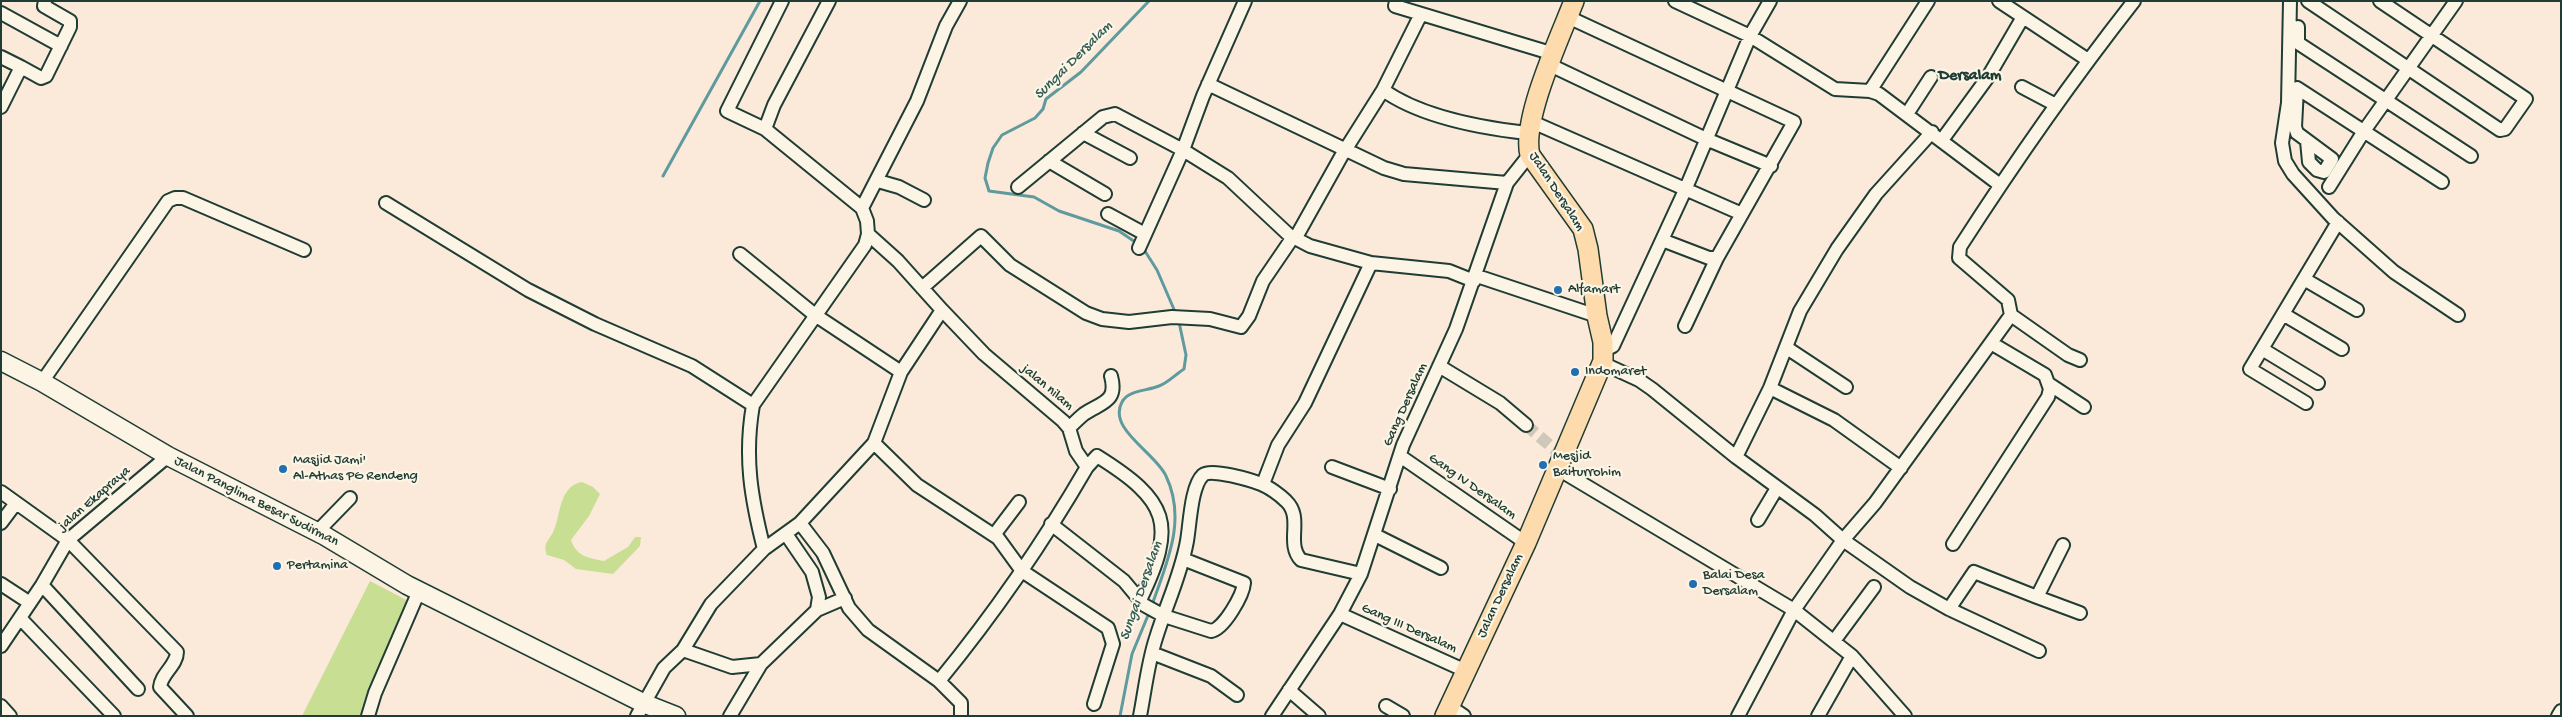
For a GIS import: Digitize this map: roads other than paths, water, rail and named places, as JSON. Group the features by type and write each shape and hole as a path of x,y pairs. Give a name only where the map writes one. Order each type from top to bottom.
{"main road":[{"name":"Jalan Dersalam","path":"1453,713 1466,671 1526,543 1603,357 1588,249 1583,229 1530,154 1529,127 1571,9"},
{"name":"Jalan Panglima Besar Sudirman","path":"1,361 42,382 168,456 317,532 419,591 640,709 676,716"}],"street":[{"path":"1,57 41,78 46,76 70,24 44,6 45,1"},
{"path":"764,549 753,506 748,469 748,435 753,405 865,245 868,234 862,208 765,129 727,111 782,1"},
{"path":"765,129 782,90 829,1"},
{"path":"862,208 917,101 946,26 960,1"},
{"path":"1139,248 1183,150 1208,84 1245,1"},
{"path":"1675,1 1750,36 1835,89 1870,91 1891,102 2000,185"},
{"path":"1770,1 1750,36 1662,240 1612,346 1603,357 1652,389 1843,540 1910,586 1949,609 2039,651"},
{"path":"1870,91 1928,1"},
{"path":"2080,360 2068,355 2011,315 2008,300 1959,258 1960,247 2000,185 2056,105 2134,1"},
{"path":"2290,1 2288,103 2282,143 2285,161 2292,174 2338,222 2394,272 2458,315"},
{"path":"2298,1 2295,127 2297,133 2307,141"},
{"path":"2308,1 2409,67 2500,130 2505,129 2526,99 2380,1"},
{"path":"2329,187 2364,131 2452,2"},
{"path":"1392,3 1552,59 1706,139 1771,166"},
{"path":"2008,3 2023,17 2088,60"},
{"path":"1571,9 1727,90 1794,122 1718,258 1685,326"},
{"path":"1,13 61,46"},
{"path":"922,288 981,236 1010,265 1076,309 1102,319 1130,322 1172,316 1210,319 1241,327 1249,316 1263,281 1294,238 1345,151 1384,90 1421,14"},
{"path":"1736,457 1770,388 1800,311 1837,249 1876,194 1938,136 1988,77 2023,17"},
{"path":"2298,43 2387,99 2471,156"},
{"path":"1,107 21,67"},
{"path":"1907,114 1931,77"},
{"path":"1208,84 1345,151 1404,174 1507,183"},
{"path":"2022,87 2056,105"},
{"path":"2297,88 2442,182"},
{"path":"1384,90 1394,98 1427,112 1499,130 1529,127 1686,188 1742,214"},
{"path":"1018,187 1103,117 1115,114 1183,150 1228,178 1294,238 1319,249 1371,263 1432,267 1449,271 1597,316"},
{"path":"1083,133 1130,158"},
{"name":"Gang Dersalam","path":"1272,716 1340,614 1361,574 1400,456 1475,278 1507,183 1530,154"},
{"path":"1049,161 1105,194"},
{"path":"878,180 899,187 924,200"},
{"path":"42,382 168,201 174,198 183,198 304,250"},
{"path":"386,203 528,290 595,324 692,366 753,405"},
{"path":"1108,214 1146,234"},
{"path":"2306,403 2250,369 2338,222"},
{"name":"jalan nilam","path":"868,234 898,261 984,354 1022,387 1044,403 1069,428 1076,451 1086,468"},
{"path":"1662,240 1709,258 1718,258"},
{"path":"740,254 815,315 901,372"},
{"path":"1263,484 1278,445 1305,403 1371,263"},
{"path":"2304,279 2357,310"},
{"path":"640,709 664,668 683,650 711,604 764,549 800,523 874,443 901,372 942,310"},
{"path":"2283,314 2342,349"},
{"path":"1738,716 1794,610 1843,540 1875,503 1901,468 2011,315"},
{"path":"1953,544 2045,402 2049,392 2047,377 1991,343"},
{"path":"1787,348 1846,387"},
{"path":"2262,349 2318,383"},
{"path":"1439,366 1493,399 1526,425"},
{"path":"1069,428 1083,415 1108,400 1112,392 1111,376"},
{"path":"2049,384 2084,407"},
{"path":"1770,388 1834,420 1901,468"},
{"path":"874,443 917,485 994,535 1022,571 1108,628 1113,644 1094,704"},
{"name":"jalan Ekapraya","path":"1,646 42,585 68,540 168,456"},
{"path":"939,681 986,623 1022,571 1086,468 1097,456 1119,470 1150,497 1159,510 1163,527 1152,576 1152,653 1140,716"},
{"name":"Gang IV Dersalam","path":"1400,456 1526,543"},
{"path":"1561,460 1794,610 1852,656 1905,716"},
{"path":"1332,467 1390,490"},
{"path":"1151,608 1183,559 1195,494 1200,479 1205,473 1215,471 1263,484 1293,508 1295,519 1294,549 1300,560 1361,574"},
{"path":"1758,520 1777,488"},
{"path":"1,492 68,540 177,652 177,658 161,681 160,686 187,716"},
{"path":"317,532 350,498"},
{"path":"994,535 1019,502"},
{"path":"1,523 16,503"},
{"path":"800,523 823,552 849,608 868,630 939,681 961,703 961,716"},
{"path":"1051,524 1124,581 1151,608 1214,631 1227,618 1244,587 1244,583 1183,559"},
{"path":"786,534 812,572 819,597 817,610"},
{"path":"1375,535 1441,568"},
{"path":"2037,597 2063,545"},
{"path":"1949,609 1974,572 2080,613"},
{"path":"1,584 30,603"},
{"path":"42,585 138,689"},
{"path":"1834,641 1874,587"},
{"path":"368,716 375,693 419,591"},
{"path":"730,716 761,664 817,610 845,598"},
{"name":"Gang III Dersalam","path":"1340,614 1466,671"},
{"path":"20,618 114,716"},
{"path":"683,650 732,666 761,664"},
{"path":"1152,653 1211,676 1237,695"},
{"path":"1818,716 1852,656"},
{"path":"1289,690 1319,716"},
{"path":"1,706 10,716"},
{"path":"1386,706 1404,716"},
{"path":"2558,716 2561,711"}],"waterway":[{"path":"663,176 760,1"},
{"name":"Sungai Dersalam","path":"1138,244 1119,231 1059,211 1034,197 989,191 985,178 993,148 1002,135 1035,118 1043,109 1046,99 1081,72 1149,1"},
{"name":"Sungai Dersalam","path":"1143,248 1157,270 1176,314"},
{"name":"Sungai Dersalam","path":"1152,605 1173,541 1175,509 1172,492 1161,467 1127,431 1121,422 1119,412 1122,402 1129,395 1162,385 1184,369 1186,355 1179,322"},
{"name":"Sungai Dersalam","path":"1120,716 1132,654 1149,613"}],"tunnel":[{"path":"1526,425 1560,454"}],"place":[{"name":"Alfamart","path":"1558,290"},
{"name":"Indomaret","path":"1575,372"},
{"name":"Mesjid Baiturrohim","path":"1543,465"},
{"name":"Masjid Jami' Al-Athas PG Rendeng","path":"283,469"},
{"name":"Pertamina","path":"277,566"},
{"name":"Balai Desa Dersalam","path":"1693,584"}],"district":[{"name":"Dersalam","path":"1970,77"}]}
